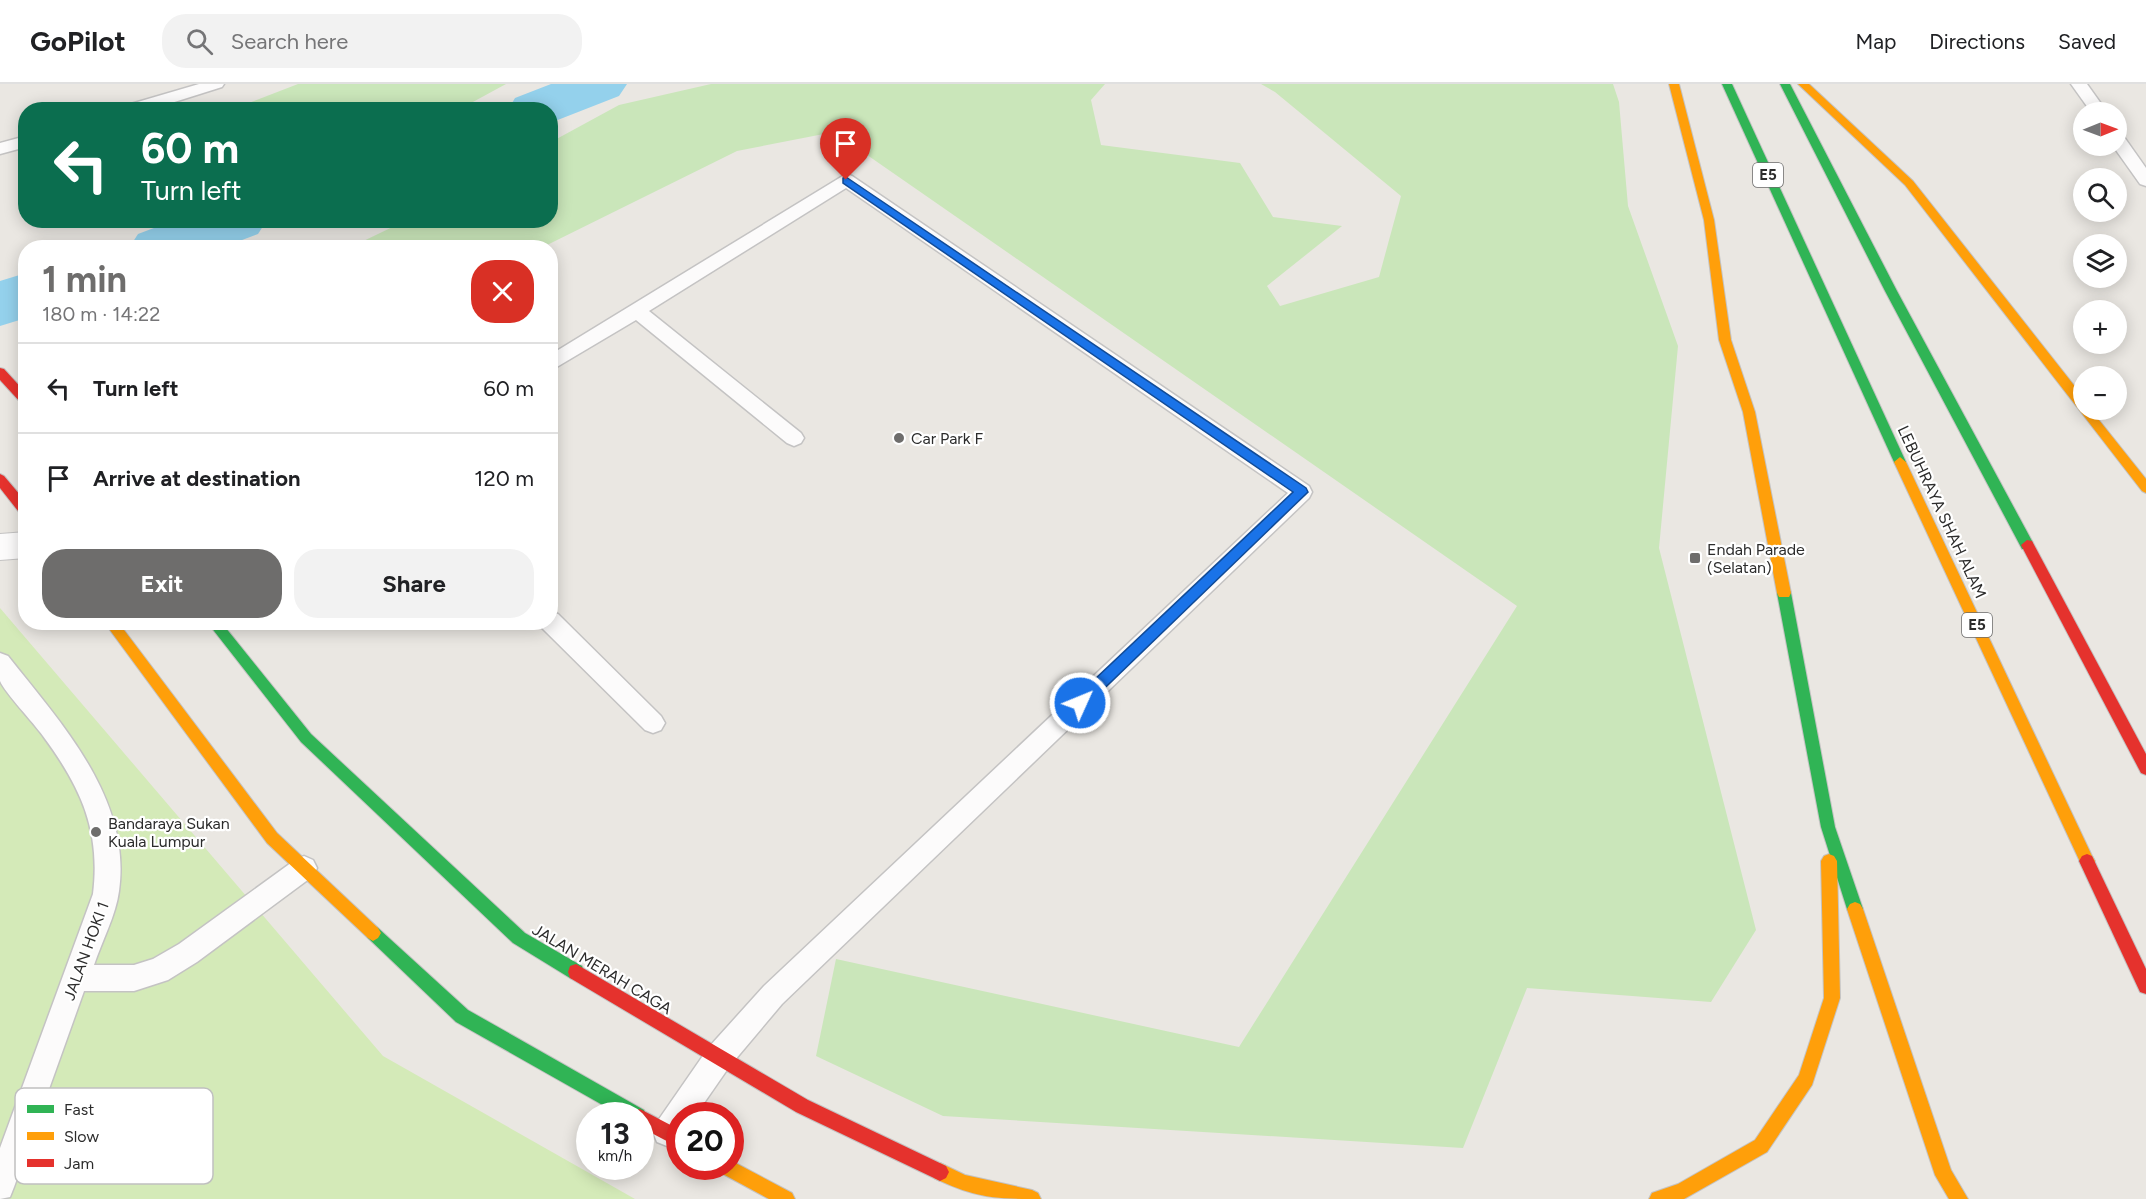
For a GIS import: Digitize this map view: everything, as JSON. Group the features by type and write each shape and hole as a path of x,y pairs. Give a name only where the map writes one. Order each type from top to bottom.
{"main road":[{"path":"1674,84 1689,135 1708,220 1725,340 1749,412 1828,827 1944,1175 1959,1199"},
{"name":"LEBUHRAYA SHAH ALAM","path":"1727,84 1808,265 2146,986"},
{"path":"1785,84 1891,291 2146,768"},
{"path":"1803,84 1909,183 2073,394"},
{"path":"0,372 18,392"},
{"path":"2093,420 2146,488"},
{"path":"0,479 18,502"},
{"path":"123,630 272,838 462,1016 613,1102"},
{"name":"JALAN MERAH CAGA","path":"219,630 306,738 519,938 802,1107 963,1183 1032,1199"},
{"path":"1658,1199 1682,1191 1761,1146 1806,1079 1832,998 1828,827"},
{"path":"744,1176 786,1199"}],"street":[{"path":"0,547 18,546"}],"lane":[{"path":"156,102 216,84"},
{"path":"2079,84 2091,102"},
{"path":"0,148 18,143"},
{"path":"2127,153 2146,180"},
{"path":"558,359 846,180 1302,492 772,995 719,1057 693,1102"},
{"path":"636,310 794,438"},
{"path":"558,629 653,723"},
{"name":"JALAN HOKI 1","path":"0,663 45,720 82,774 95,801 109,862 106,894 36,1088"},
{"path":"76,978 134,978 159,971 188,953 304,868"},
{"name":"JALAN HOKI 1","path":"0,1187 15,1146"}],"green space":[{"path":"298,84 506,84 473,102 251,102"},
{"path":"711,84 1105,84 1091,100 1101,145 1240,163 1273,217 1342,226 1267,286 1280,306 1379,277 1401,196 1275,92 1261,84 1613,84 1619,102 1628,206 1678,346 1659,548 1756,930 1711,1002 1527,988 1463,1148 943,1116 816,1056 836,959 1239,1047 1517,606 834,132 737,151 557,240 366,240 390,228 558,228 558,138 619,105"},
{"name":"Bandaraya Sukan Kuala Lumpur","path":"0,608 383,1056 576,1166 576,1180 602,1180 635,1199 0,1199"}],"waterway":[{"path":"555,102 600,84"},
{"path":"181,240 215,228"},
{"path":"0,304 18,298"}],"traffic: fast":[{"path":"1727,84 1900,462"},
{"path":"1785,84 1891,291 2027,545"},
{"path":"1784,593 1828,827 1855,909"},
{"path":"219,630 306,738 519,938 576,972"},
{"path":"373,933 462,1016 613,1102"}],"traffic: slow":[{"path":"1674,84 1709,220 1725,340 1749,412 1784,593"},
{"path":"1803,84 1909,183 2073,393"},
{"path":"2093,420 2146,488"},
{"path":"1900,462 2087,861"},
{"path":"116,630 272,838 373,933"},
{"path":"1658,1199 1682,1191 1761,1146 1806,1079 1832,998 1829,861"},
{"path":"1855,909 1944,1175 1959,1199"},
{"path":"940,1172 963,1183 1032,1199"},
{"path":"744,1176 786,1199"}],"traffic: jam":[{"path":"0,372 18,392"},
{"path":"0,479 18,502"},
{"path":"2027,545 2146,768"},
{"path":"2087,861 2146,986"},
{"path":"576,972 802,1106 940,1172"},
{"path":"654,1125 666,1132"}],"place":[{"name":"Car Park F","path":"899,438"},
{"name":"Endah Parade (Selatan)","path":"1695,558"},
{"name":"Bandaraya Sukan Kuala Lumpur","path":"96,832"}],"route":[{"path":"846,180 1302,492 1080,703"}]}
